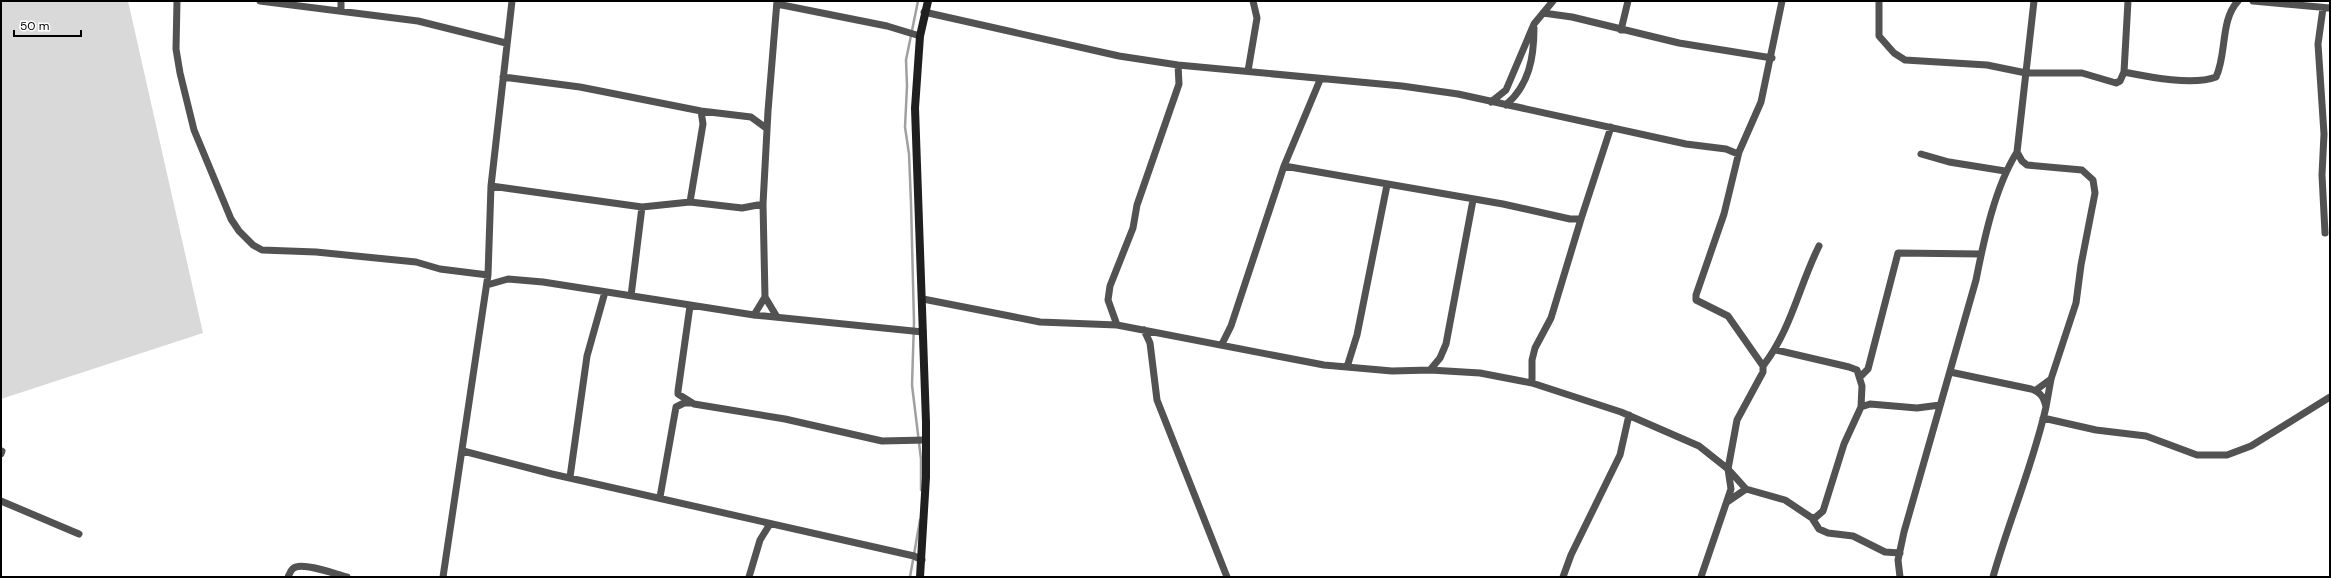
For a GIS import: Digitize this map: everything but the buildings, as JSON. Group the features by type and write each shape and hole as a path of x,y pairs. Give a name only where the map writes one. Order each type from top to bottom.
{"main road":[{"path":"920,577 922,560 926,440 915,108 920,36 924,12 928,1"}],"street":[{"path":"177,1 177,59 194,130 231,218 239,231 253,245 262,250 316,252 416,262 440,269 488,275"},
{"path":"260,1 341,10 418,21 506,44"},
{"path":"341,1 341,10"},
{"path":"443,577 487,285 492,186 506,44 512,1"},
{"path":"1248,71 1257,18 1253,1"},
{"path":"1490,102 1506,90 1534,24 1553,1"},
{"path":"1621,30 1628,1"},
{"path":"1763,366 1728,316 1696,300 1724,214 1738,154 1761,102 1772,58 1782,1"},
{"path":"1879,1 1880,36 1894,52 1905,60 1988,66 2026,73 2082,73 2116,83 2120,81 2124,72 2128,1"},
{"path":"1900,577 1900,553 1976,280 1981,254 2005,171 2017,152 2034,1"},
{"path":"2124,72 2166,78 2207,80 2216,77 2221,67 2230,15 2238,1"},
{"path":"2253,1 2326,8 2318,44 2324,134 2322,175 2325,233"},
{"path":"777,317 765,298 763,204 766,128 777,2 887,26 920,36"},
{"path":"924,12 1119,56 1178,65 1248,71 1320,80 1402,86 1458,94 1686,144 1726,148 1738,154"},
{"path":"1543,13 1572,17 1680,44 1772,58"},
{"path":"1506,105 1516,97 1526,80 1534,47 1534,24"},
{"path":"1117,325 1108,300 1110,286 1133,228 1137,205 1179,84 1178,65"},
{"path":"503,77 580,87 701,111 751,118 766,128"},
{"path":"1222,344 1231,326 1284,166 1320,80"},
{"path":"690,202 703,124 701,111"},
{"path":"1532,383 1532,360 1535,348 1551,318 1611,127"},
{"path":"1993,577 2006,530 2032,462 2044,418 2051,379 2076,302 2081,265 2095,193 2093,180 2082,170 2027,165 2022,161 2017,152"},
{"path":"1921,154 1949,162 2005,171"},
{"path":"1284,166 1386,185 1503,204 1570,219 1581,219"},
{"path":"1347,367 1357,335 1386,185"},
{"path":"492,186 642,207 690,202 742,208 763,204"},
{"path":"1430,370 1440,358 1446,344 1465,236 1473,200"},
{"path":"631,296 642,207"},
{"path":"1701,577 1731,489 1728,470 1740,411 1762,372 1763,366 1776,350 1801,293 1807,270 1819,246"},
{"path":"1860,377 1868,369 1898,253 1981,254"},
{"path":"487,285 508,279 542,282 754,315 923,332"},
{"path":"570,477 586,356 605,292"},
{"path":"754,315 765,298"},
{"path":"922,299 1040,322 1117,325 1347,367 1392,371 1430,370 1488,374 1532,383 1629,415 1698,446 1728,470 1746,489 1785,500 1812,518 1819,529 1828,533 1853,536 1885,552 1900,553"},
{"path":"660,497 676,407 690,306"},
{"path":"1144,330 1150,343 1157,400 1227,577"},
{"path":"1776,350 1850,367 1856,370 1860,377 1862,407 1844,444 1823,511 1816,517 1812,518"},
{"path":"1950,372 2036,390 2042,395 2046,407"},
{"path":"2036,390 2051,379"},
{"path":"678,394 694,404"},
{"path":"2044,418 2096,430 2146,436 2197,455 2227,455 2251,446 2330,397"},
{"path":"676,407 684,403 694,404 785,419 877,440 926,440"},
{"path":"1862,407 1870,404 1911,408 1940,405"},
{"path":"1563,577 1571,555 1620,455 1629,415"},
{"path":"463,451 770,524 914,556 922,560"},
{"path":"1727,502 1746,489"},
{"path":"1,501 79,534"},
{"path":"749,577 760,540 770,524"},
{"path":"288,577 291,571 296,567 309,567 347,577"}],"shaded area":[{"path":"1,1 128,1 203,333 1,399"}],"waterway":[{"path":"918,1 906,60 907,86 905,127 909,154 911,203 914,322 912,385 921,459 921,490"},
{"path":"910,577 920,520"}]}
